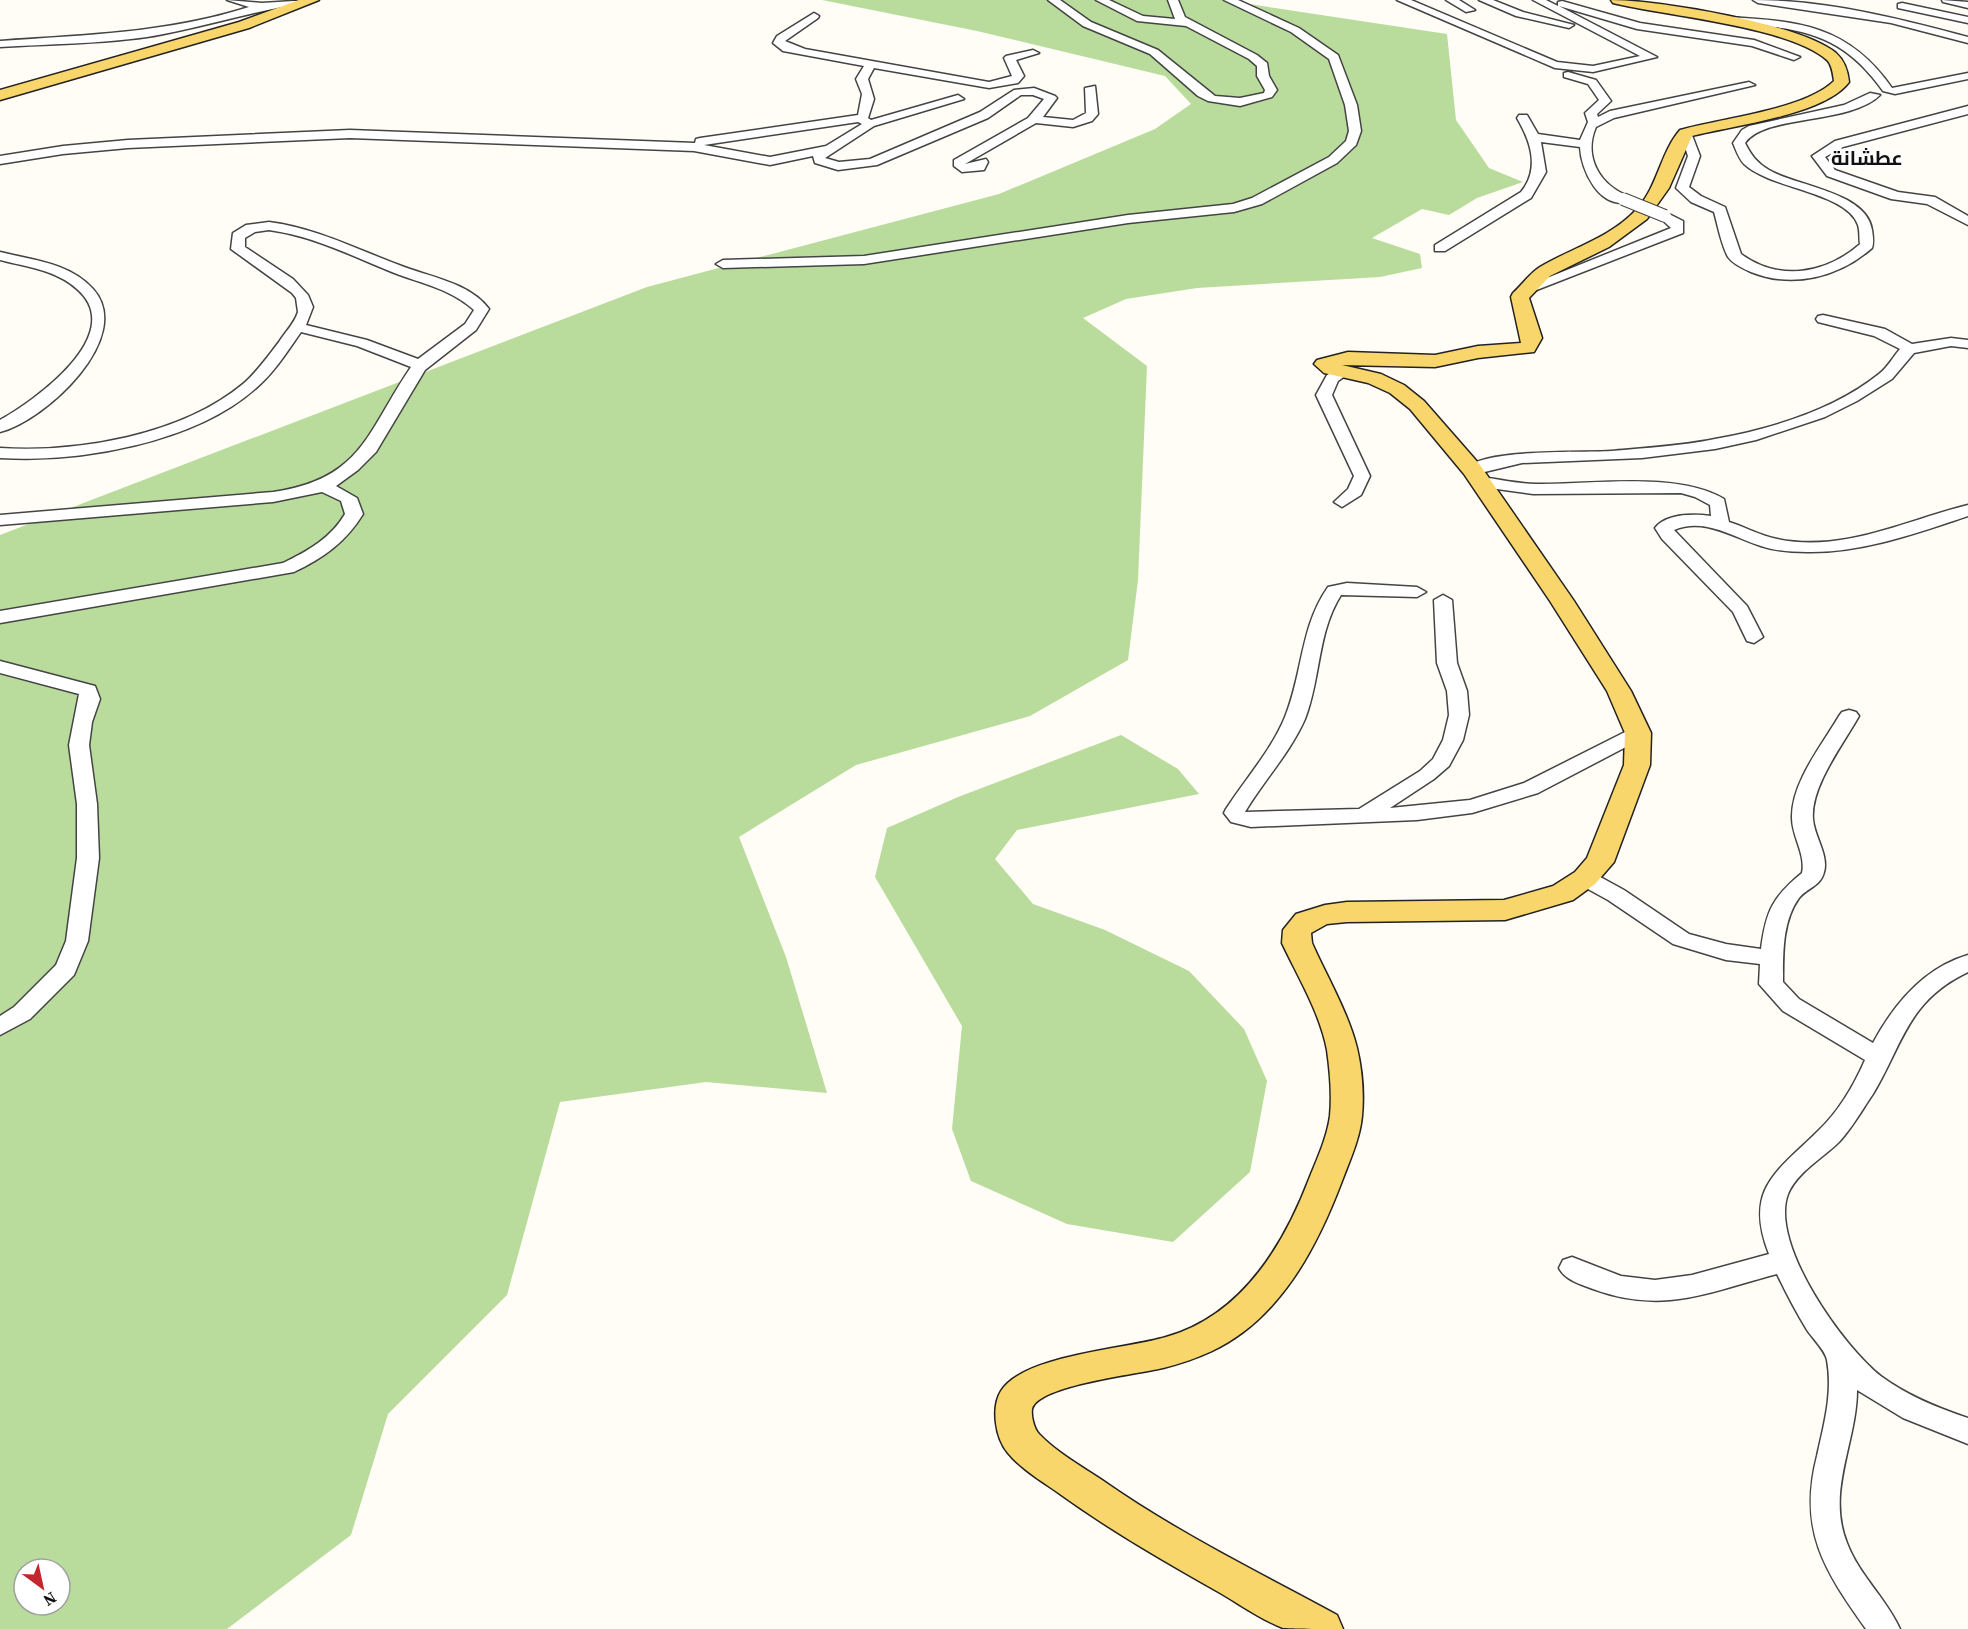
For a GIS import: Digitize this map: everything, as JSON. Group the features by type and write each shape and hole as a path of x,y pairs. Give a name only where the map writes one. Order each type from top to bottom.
{"main road":[{"path":"0,95 244,25 312,0"},
{"path":"1323,1629 1132,1523 1056,1470 1020,1441 1013,1414 1015,1400 1027,1387 1054,1376 1165,1353 1199,1341 1230,1324 1253,1303 1276,1275 1307,1228 1339,1146 1346,1117 1346,1087 1342,1050 1335,1026 1297,943 1297,930 1306,921 1347,912 1505,910 1563,893 1585,879 1600,862 1610,841 1637,765 1638,733 1631,713 1598,656 1476,476 1417,405 1397,389 1374,378 1331,369 1324,364 1348,358 1435,361 1478,352 1527,348 1532,344 1532,338 1527,313 1519,300 1544,272 1603,243 1641,214 1661,188 1680,140 1686,134 1826,95 1839,88 1842,82 1832,56 1819,48 1774,32 1680,15 1618,0"}],"street":[{"path":"232,0 262,6"},
{"path":"0,44 145,34 216,21 262,6 305,0"},
{"path":"1053,0 1076,19 1154,52 1202,94 1212,99 1239,102 1268,95 1271,90 1263,76 1263,64 1186,23 1177,15 1173,0"},
{"path":"1101,0 1115,9 1141,19 1186,23"},
{"path":"723,264 892,257 1082,226 1234,208 1257,201 1281,189 1333,160 1352,142 1355,131 1349,98 1334,57 1321,46 1295,30 1229,0"},
{"path":"1402,0 1555,65 1593,69 1650,57 1585,26 1544,1"},
{"path":"1451,0 1470,10"},
{"path":"1484,0 1520,14 1585,26"},
{"path":"1530,0 1544,1 1624,20 1637,26 1754,43 1794,57"},
{"path":"1758,0 1893,20 1968,38"},
{"path":"1783,0 1875,14 1968,38"},
{"path":"1947,0 1968,5"},
{"path":"1902,6 1968,20"},
{"path":"1680,15 1791,10"},
{"path":"814,16 781,38 779,43 800,50 980,85 999,85 1017,79 1011,56 1033,53"},
{"path":"1714,20 1808,28 1857,52 1868,60 1885,90"},
{"path":"868,122 868,95 862,79 871,64"},
{"path":"1539,73 1568,75 1592,82 1605,100 1591,113 1594,123"},
{"path":"1885,90 1917,88 1968,76"},
{"path":"1686,134 1694,156 1682,188 1689,195 1722,213 1735,256 1762,271 1813,275 1858,256 1867,245 1868,239 1859,213 1847,205 1760,169 1747,159 1739,144 1746,133 1753,129 1822,115 1860,103 1885,90 1968,82"},
{"path":"1529,288 1678,230 1678,224 1665,216 1607,192 1599,184 1584,144 1586,134 1594,123 1610,115 1749,85"},
{"path":"1033,119 1071,123 1087,120 1092,114 1091,88"},
{"path":"868,122 826,150 819,158 829,165 855,166 873,162 984,115 1013,94 1023,91 1038,92 1051,98 1033,119 978,148 957,163 962,168 970,169 981,167 982,162"},
{"path":"675,146 838,123 868,122 958,99"},
{"path":"1968,110 1839,144 1818,156 1830,173 1896,195 1930,200 1968,221"},
{"path":"1440,248 1526,195 1537,183 1542,169 1534,151 1534,136 1523,118"},
{"path":"0,160 63,150 128,144 350,134 675,146 705,148 770,161 826,150"},
{"path":"1534,136 1584,144"},
{"path":"0,453 39,454 86,449 141,438 186,423 217,408 249,387 297,327 306,307 298,291 278,274 238,249 238,236 241,233 267,227 313,234 392,268 448,286 471,298 482,309 478,319 420,365 383,428 361,458 323,486 257,500 197,502 59,518 0,520"},
{"path":"0,256 48,268 69,278 94,301 101,318 95,338 73,374 40,403 0,427"},
{"path":"1823,319 1888,336 1900,341 1909,350"},
{"path":"297,327 362,343 420,365"},
{"path":"1476,476 1528,457 1645,453 1747,437 1803,420 1866,389 1896,367 1902,355 1909,350 1951,342 1968,344"},
{"path":"1342,502 1355,491 1362,476 1324,395 1332,378 1344,371"},
{"path":"1476,476 1533,489 1681,488 1701,493 1718,502 1721,523"},
{"path":"0,617 288,567 322,550 343,530 354,514 349,498 323,486"},
{"path":"1754,637 1741,610 1668,536 1664,528 1683,519 1702,519 1721,523 1763,541 1784,546 1828,546 1912,529 1968,510"},
{"path":"1417,592 1347,588 1334,591 1317,621 1301,703 1296,716 1282,744 1234,813 1238,817 1251,820 1448,811 1500,799 1558,775 1638,733"},
{"path":"1364,815 1427,775 1442,762 1453,740 1460,715 1457,692 1447,663 1443,600"},
{"path":"0,667 34,678 88,690 90,699 82,722 79,745 87,804 88,858 76,941 66,969 22,1013 0,1027"},
{"path":"1849,716 1809,789 1802,814 1805,840 1814,866 1813,873 1794,890 1784,903 1773,935 1771,984 1778,994 1880,1058"},
{"path":"1585,879 1616,895 1681,939 1726,952 1771,958"},
{"path":"1968,963 1940,976 1899,1019 1876,1068 1845,1116 1831,1134 1786,1176 1773,1200 1772,1226 1783,1261 1840,1357 1864,1380 1900,1402 1968,1431"},
{"path":"1572,1268 1614,1284 1638,1290 1659,1291 1682,1288 1783,1261"},
{"path":"1840,1357 1842,1407 1825,1484 1826,1520 1830,1540 1841,1561 1884,1629"}],"green space":[{"path":"822,0 1223,0 1447,34 1456,120 1489,168 1523,182 1477,198 1449,215 1422,209 1372,238 1420,254 1422,268 1380,277 1197,288 1126,299 1083,318 1147,366 1138,580 1128,660 1030,716 856,765 739,837 786,957 827,1093 706,1082 560,1102 507,1295 388,1414 351,1535 227,1629 0,1629 0,535 647,287 999,194 1155,129 1191,104 1165,76 977,31"},
{"path":"1121,735 1178,769 1199,794 1017,830 995,859 1033,904 1105,930 1189,971 1244,1029 1267,1081 1250,1172 1173,1242 1067,1224 971,1181 952,1129 962,1026 875,877 887,828 958,797"}],"district":[{"name":"عطشانة","path":"1867,158"}]}
